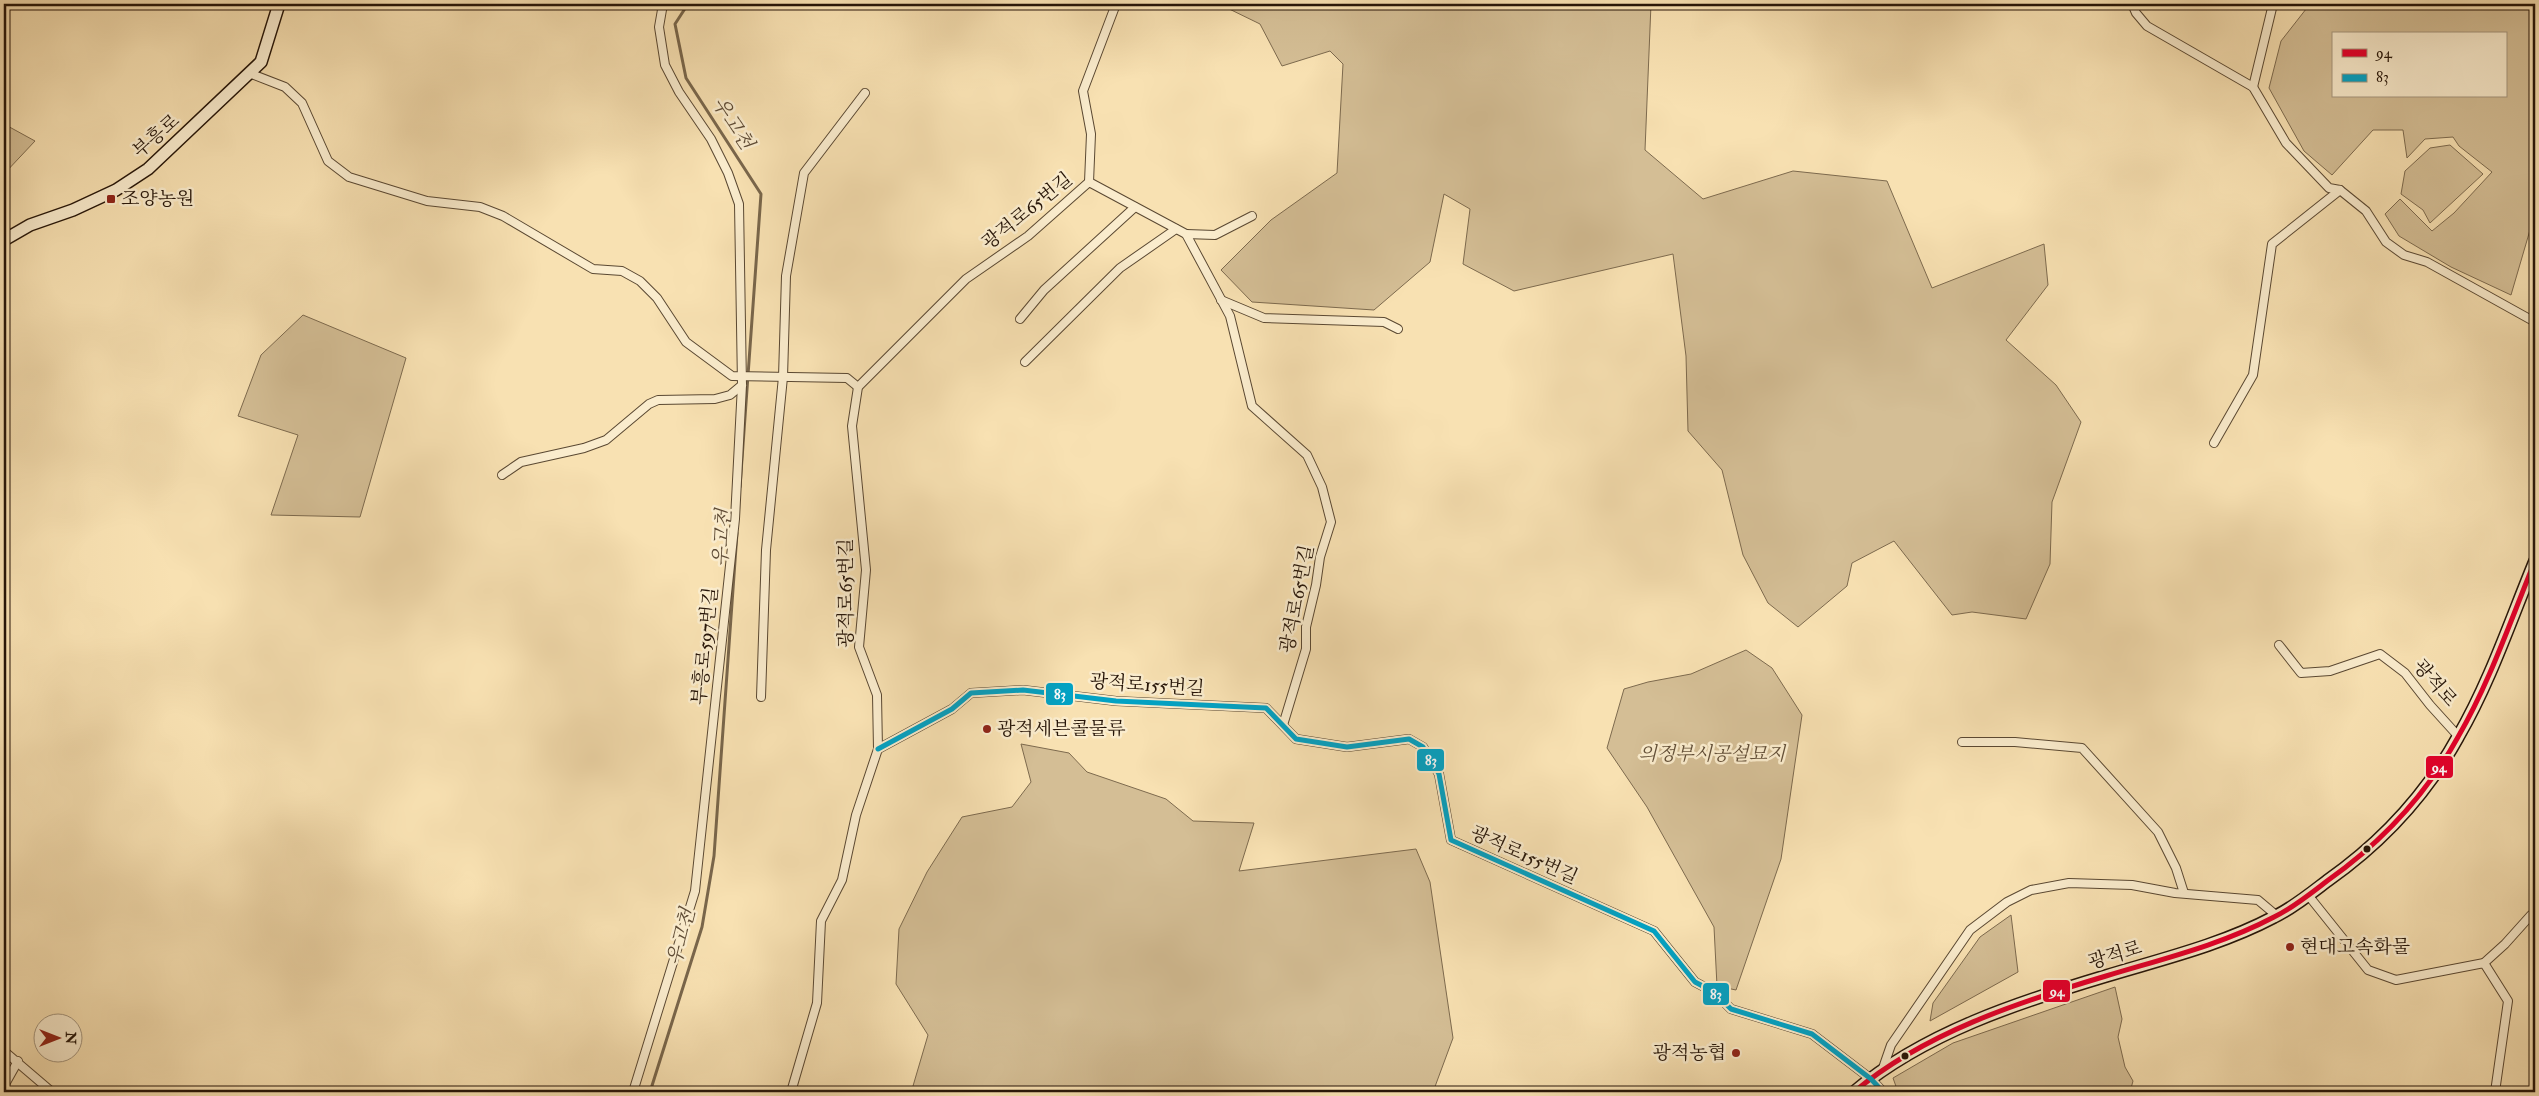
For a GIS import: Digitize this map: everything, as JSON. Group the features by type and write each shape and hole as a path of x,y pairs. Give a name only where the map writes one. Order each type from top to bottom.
{"main road":[{"name":"부흥로","path":"4,240 30,225 74,210 99,198 140,174 188,133 260,62 279,4"},
{"name":"광적로","path":"1854,1092 1884,1068 1986,1016 2053,992 2193,950 2277,916 2353,863 2399,819 2437,771 2459,736 2486,680 2535,561"}],"street":[{"name":"부흥로597번길","path":"633,1092 694,891 735,519 744,376 739,204 728,173 711,139 679,92 665,65 659,27 663,4"},
{"name":"광적로65번길","path":"791,1092 816,1003 821,921 842,880 856,815 878,749 878,695 859,646 866,570 852,426 858,387 966,279 1028,236 1089,182 1091,134 1083,91 1116,4"},
{"path":"2132,4 2136,13 2147,26 2254,87 2286,143 2329,188 2340,190 2366,210 2386,242 2404,255 2427,262 2535,322"},
{"path":"2254,87 2273,4"},
{"path":"249,73 285,87 302,103 328,161 349,177 427,201 480,207 503,216 594,269 622,271 640,281 657,298 686,342 732,376 847,378 858,387"},
{"path":"761,697 766,550 781,376 786,276 804,173 865,93"},
{"name":"광적로65번길","path":"1089,182 1186,234 1230,316 1252,406 1307,455 1322,487 1331,522 1320,557 1316,585 1306,627 1306,649 1283,726"},
{"path":"2214,443 2253,375 2272,244 2340,190"},
{"path":"1020,319 1044,290 1135,207"},
{"path":"1186,234 1215,234 1252,216"},
{"path":"1025,362 1120,268 1176,229"},
{"path":"1221,300 1264,318 1384,322 1398,329"},
{"path":"502,475 521,462 584,448 606,440 649,404 658,400 715,399 730,395 742,385"},
{"name":"광적로","path":"2279,645 2301,673 2330,671 2380,654 2406,673 2430,705 2459,736"},
{"name":"광적로155번길","path":"878,749 952,710 971,693 1023,690 1116,701 1266,708 1296,739 1347,747 1409,739 1423,747 1439,774 1451,840 1654,931 1695,982 1714,992 1731,1009 1812,1034 1871,1078"},
{"path":"1962,742 2015,742 2082,748 2158,832 2176,868 2184,893"},
{"path":"1884,1068 1891,1045 1970,930 2007,902 2042,886 2069,883 2132,885 2184,893 2258,900 2277,916"},
{"path":"2308,895 2368,970 2396,980 2484,963 2505,944 2531,915 2535,914"},
{"path":"2484,963 2508,1002 2495,1092"},
{"path":"4,1051 52,1092"},
{"path":"4,1086 18,1061"},
{"path":"1871,1078 1884,1092"}],"green space":[{"path":"1219,4 1651,4 1645,150 1703,199 1793,171 1887,181 1932,288 2044,244 2048,285 2006,340 2056,385 2081,422 2052,502 2050,564 2026,619 1972,612 1952,615 1894,541 1852,563 1847,586 1798,627 1768,603 1743,555 1722,470 1688,431 1686,356 1673,254 1514,291 1463,264 1470,209 1444,194 1430,262 1374,310 1252,302 1221,270 1271,220 1337,173 1343,64 1330,51 1282,66 1260,24"},
{"path":"2310,4 2535,4 2535,213 2511,295 2451,267 2399,236 2385,214 2400,199 2432,231 2454,213 2492,172 2459,146 2453,137 2425,139 2407,158 2403,130 2373,130 2332,175 2304,151 2269,88 2281,41"},
{"path":"4,124 35,141 4,174"},
{"path":"2450,145 2483,174 2430,223 2423,210 2401,194 2405,171 2430,148"},
{"path":"303,315 406,358 360,517 271,515 298,435 238,416 261,355"},
{"name":"의정부시공설묘지","path":"1746,650 1772,668 1802,715 1781,859 1736,990 1717,986 1714,927 1647,807 1607,748 1624,689 1648,682 1691,674"},
{"path":"1021,744 1069,753 1087,772 1166,799 1193,821 1254,823 1239,871 1416,849 1430,882 1453,1038 1433,1092 914,1092 913,1086 928,1035 896,984 899,929 927,872 962,817 1012,807 1031,782"},
{"path":"2011,915 2018,972 1930,1021 1933,1003 1980,937"},
{"path":"2115,987 2122,1019 2118,1037 2125,1067 2133,1081 2130,1092 2092,1090 2092,1092 1898,1092 1893,1078 1953,1043"}],"waterway":[{"name":"우고천","path":"688,4 675,24 686,78 761,194 740,487"},
{"name":"우고천","path":"650,1092 702,927 714,856 737,533"}],"transit line":[{"name":"94","path":"1854,1092 1881,1071 1911,1053 1942,1036 1974,1022 2040,997 2170,957 2254,927 2295,905 2347,866 2384,834 2417,798 2432,779 2458,737 2470,716 2500,650 2535,561"},
{"name":"83","path":"878,749 952,709 971,693 1023,690 1116,701 1266,708 1296,739 1347,747 1409,739 1423,747 1439,774 1451,840 1654,931 1695,982 1714,992 1731,1009 1812,1034 1871,1079 1883,1092"}],"place":[{"name":"조양농원","path":"111,199"},
{"name":"광적세븐콜물류","path":"987,729"},
{"name":"현대고속화물","path":"2290,947"},
{"name":"광적농협","path":"1736,1053"}]}
